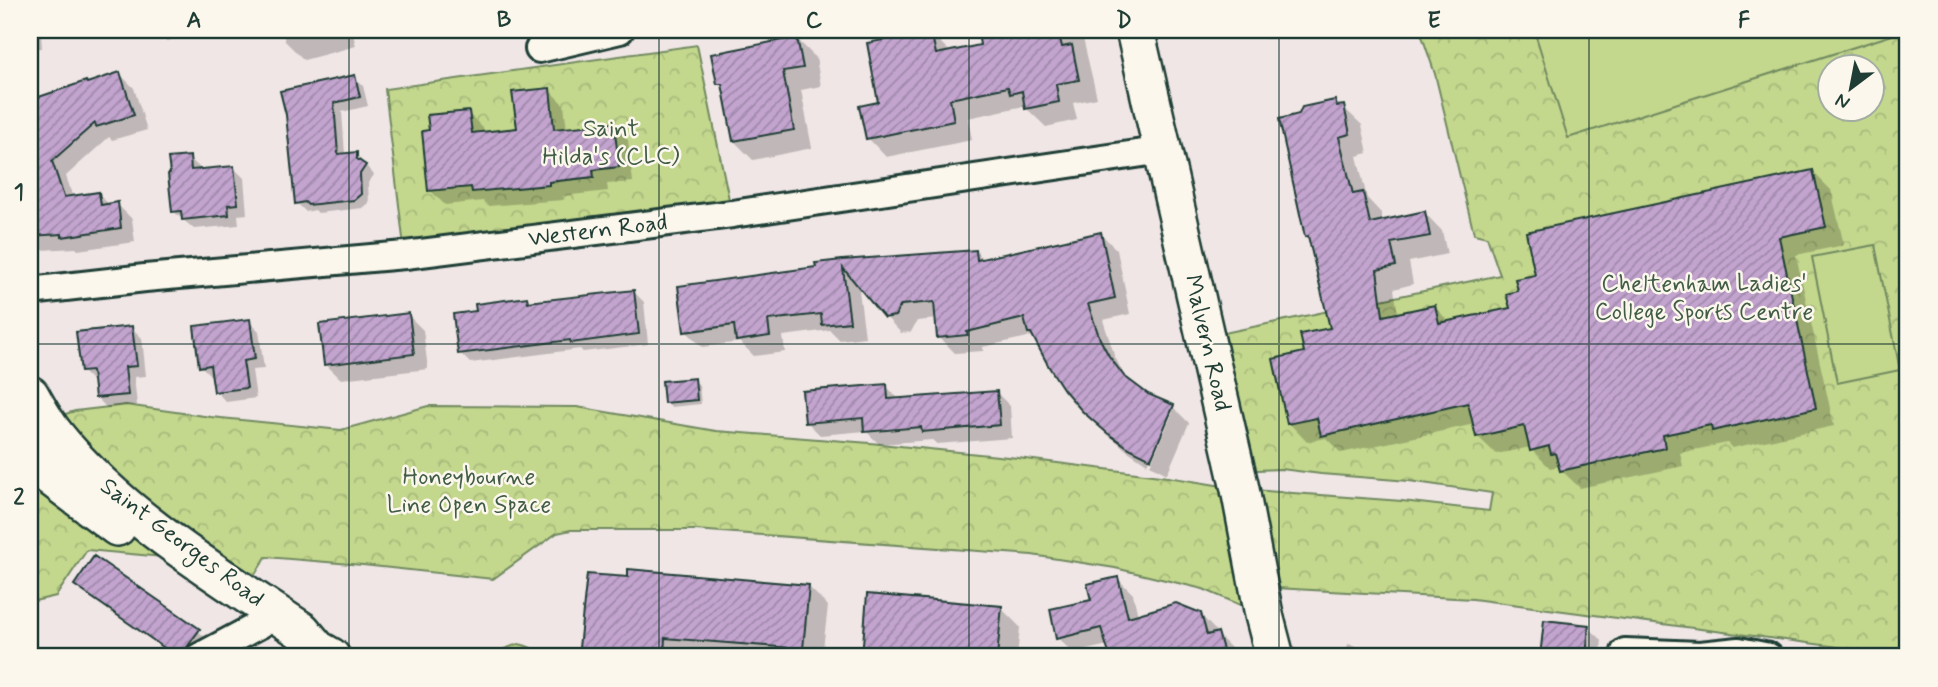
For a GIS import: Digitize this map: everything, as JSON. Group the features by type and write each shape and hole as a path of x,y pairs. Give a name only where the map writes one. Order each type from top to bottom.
{"street":[{"path":"540,49 620,30"},
{"name":"Malvern Road","path":"1135,30 1275,657"},
{"name":"Western Road","path":"30,291 405,255 732,214 1163,150"},
{"name":"Saint Georges Road","path":"30,395 43,458 176,558 268,618 294,645 324,653"},
{"path":"199,657 268,618"},
{"path":"1625,657 1625,652 1700,655 1739,651 1769,657"}],"green space":[{"path":"1420,30 1908,30 1908,653 1876,652 1473,599 1259,587 1264,615 1203,589 1115,568 1032,555 695,530 571,530 557,533 493,579 266,557 242,595 185,559 87,550 56,596 30,602 30,425 75,411 126,405 211,417 341,430 428,406 577,407 716,431 1018,458 1240,489 1402,501 1489,511 1492,493 1409,481 1281,469 1235,471 1205,337 1500,275 1487,237 1474,234 1435,74"},
{"path":"1534,30 1908,30 1839,52 1815,52 1815,60 1568,138"},
{"name":"Saint Hilda's (CLC)","path":"697,45 732,214 405,255 385,89"},
{"path":"1875,245 1900,370 1837,383 1812,257"},
{"path":"518,644 532,648 542,657 496,657 504,649"}],"building":[{"path":"1058,30 1062,47 1072,45 1079,80 1056,84 1059,102 1025,109 1022,91 1010,94 1008,87 950,99 954,121 866,139 859,106 878,102 867,43 931,31 936,54 980,45 978,32"},
{"path":"797,37 803,68 783,71 794,130 733,141 722,84 717,84 711,54"},
{"path":"120,72 134,115 96,127 95,123 52,161 64,197 99,192 101,205 118,202 121,228 62,237 62,234 30,236 30,100"},
{"path":"355,75 360,97 334,103 338,154 357,152 357,159 366,165 360,174 361,194 354,200 295,204 286,115 280,91"},
{"path":"550,88 554,129 614,123 619,167 593,170 594,177 549,182 549,185 472,192 471,187 428,191 422,131 429,130 427,115 469,111 472,133 517,128 512,92"},
{"path":"1335,100 1337,106 1344,105 1350,134 1339,137 1353,194 1363,192 1370,223 1425,211 1430,236 1391,243 1396,266 1377,270 1383,316 1435,305 1439,323 1510,308 1506,294 1518,291 1515,279 1535,275 1526,232 1813,170 1826,227 1779,237 1816,408 1712,431 1711,425 1663,435 1665,448 1560,471 1555,453 1551,454 1549,446 1530,451 1524,426 1476,437 1468,403 1321,436 1317,418 1287,424 1273,359 1304,352 1300,334 1330,328 1308,236 1305,237 1279,119 1299,114 1302,107"},
{"path":"190,156 191,170 234,166 238,204 228,205 229,215 182,220 181,211 172,212 168,158"},
{"path":"1101,232 1115,298 1088,304 1100,339 1124,376 1148,394 1174,405 1151,459 1107,433 1082,411 1049,367 1031,333 1028,333 1024,318 967,332 968,335 937,338 934,302 901,305 895,316 884,318 843,268 850,322 822,325 821,314 768,320 770,336 736,341 734,325 684,332 678,286 816,267 815,263 842,260 976,250 977,260"},
{"path":"634,290 639,334 458,354 453,314 476,311 475,304 527,297 528,302"},
{"path":"409,313 414,354 324,365 319,324"},
{"path":"250,319 255,359 243,361 247,388 214,392 210,365 199,367 194,326"},
{"path":"132,326 137,366 125,367 128,395 95,398 92,371 81,372 76,332"},
{"path":"695,378 697,400 664,403 662,381"},
{"path":"887,384 888,399 997,391 1000,425 922,432 921,427 864,432 863,418 805,423 802,391"},
{"path":"94,556 200,629 185,650 173,654 74,585"},
{"path":"628,569 809,585 803,649 665,638 664,657 578,657 587,574 628,577"},
{"path":"1118,577 1128,617 1176,603 1201,613 1207,635 1218,632 1225,657 1110,657 1101,628 1056,639 1050,609 1091,600 1087,584"},
{"path":"867,594 1002,606 997,657 862,657"},
{"path":"1544,620 1589,625 1586,657 1540,657"}],"park label":[{"name":"Cheltenham Ladies' College Sports Centre","path":"1704,298"},
{"name":"Honeybourne Line Open Space","path":"469,491"}]}
